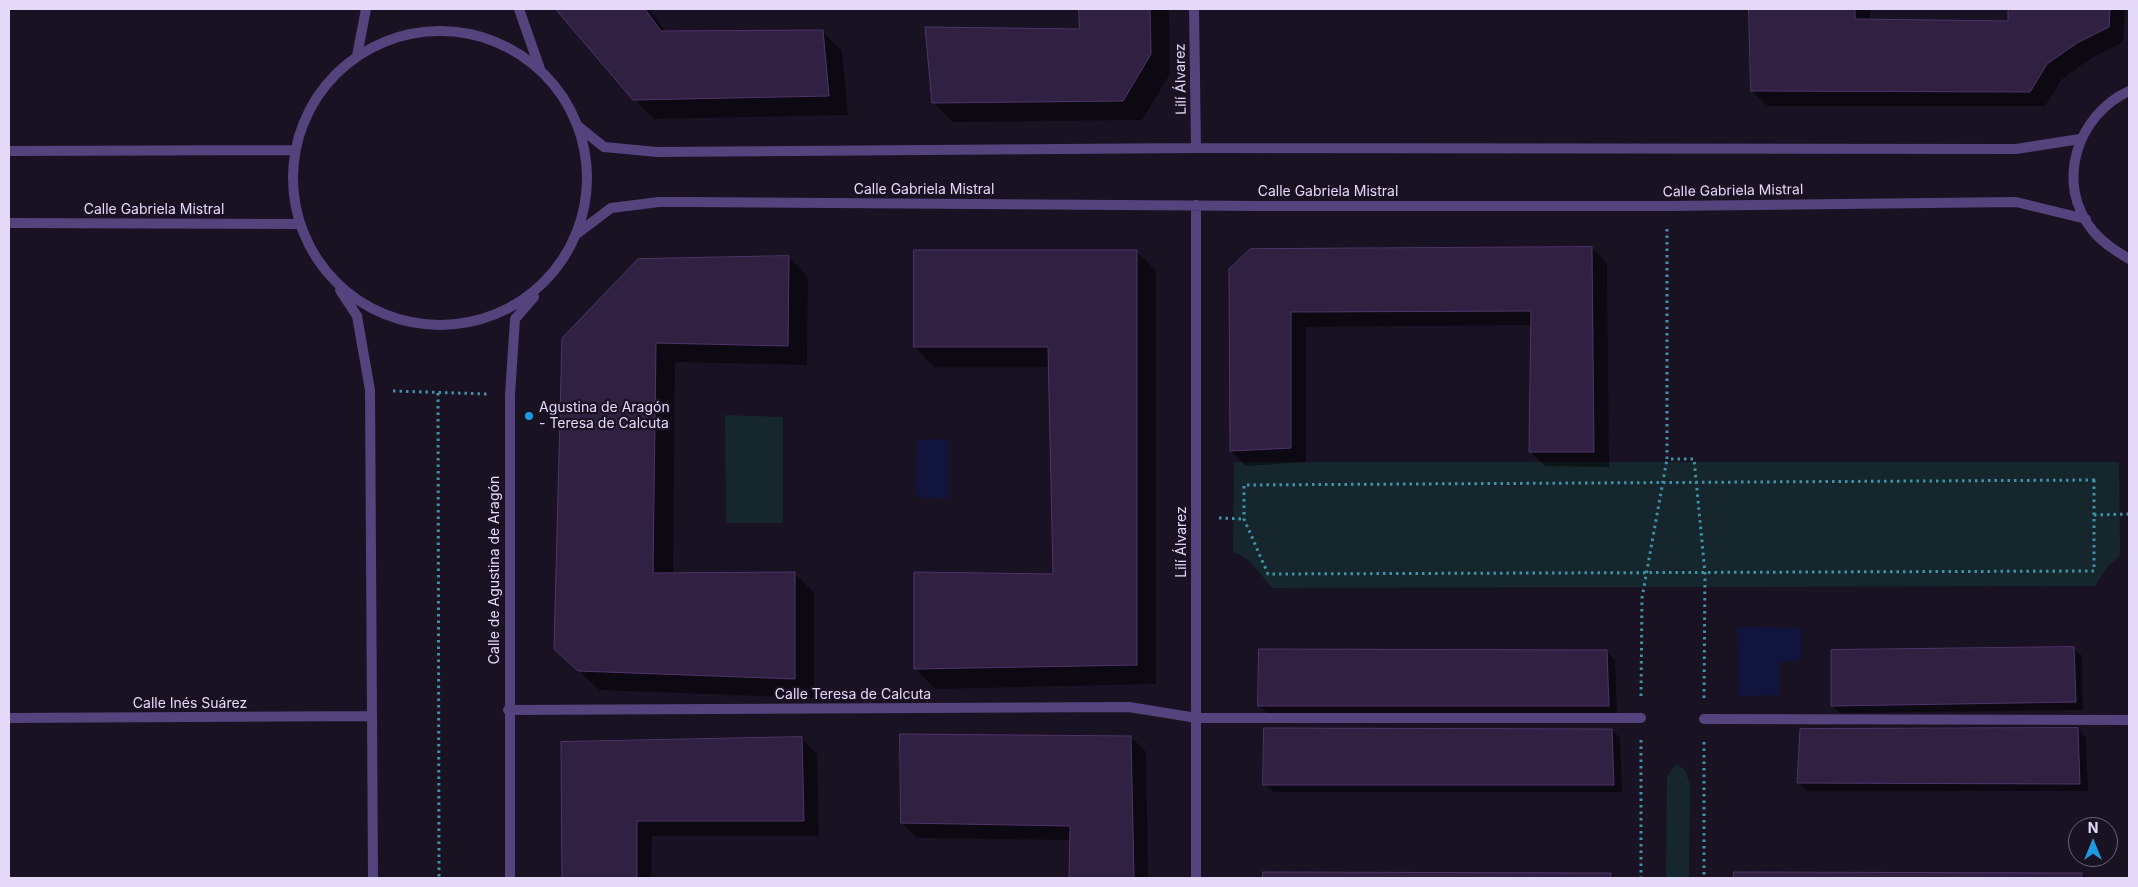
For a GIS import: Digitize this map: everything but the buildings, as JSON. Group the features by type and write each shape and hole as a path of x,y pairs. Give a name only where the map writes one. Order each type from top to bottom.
{"street":[{"path":"357,56 366,9"},
{"path":"519,9 540,69"},
{"name":"Lilí Álvarez","path":"1194,9 1196,148"},
{"path":"337,285 376,312 422,326 470,323 515,306 552,275 578,233 587,198 587,162 579,128 563,96 540,69 508,47 470,33 431,31 392,38 357,56 328,81 306,114 294,150 292,189 298,224 314,257 337,285 357,316 370,390 372,878"},
{"path":"2129,91 2114,98 2095,115 2080,139 2074,166 2075,191 2086,219 2092,229 2107,245 2129,259"},
{"path":"579,128 604,147 657,152 1196,148 2016,149 2080,139"},
{"path":"9,151 294,150"},
{"name":"Calle Gabriela Mistral","path":"578,233 611,208 659,202 1667,206 2016,202 2086,219"},
{"name":"Lilí Álvarez","path":"1196,205 1196,878"},
{"name":"Calle Gabriela Mistral","path":"9,223 298,224"},
{"name":"Calle de Agustina de Aragón","path":"510,878 508,710 510,395 515,319 552,275"},
{"name":"Calle Teresa de Calcuta","path":"508,710 1129,708 1196,718 1641,718"},
{"name":"Calle Inés Suárez","path":"9,718 372,716"},
{"path":"1704,719 2129,720"}],"path":[{"path":"1641,878 1642,598 1667,459 1667,206"},
{"path":"370,390 510,395"},
{"path":"438,393 439,878"},
{"path":"1667,459 1694,460 1697,482 1705,573 1704,878"},
{"path":"2094,480 2094,572 1268,574 1244,519 1244,485 1663,483 2094,480"},
{"path":"2094,515 2129,514"}],"green space":[{"path":"725,415 783,417 783,523 726,523"},
{"path":"1234,462 2119,462 2120,556 2108,566 2095,586 1272,588 1250,562 1233,552"},
{"path":"1678,765 1685,770 1690,785 1689,878 1666,878 1667,777 1674,766"}],"shaded area":[{"path":"948,439 948,499 916,497 917,440"},
{"path":"1737,627 1801,628 1801,660 1779,662 1779,695 1738,696"}],"place":[{"name":"Agustina de Aragón - Teresa de Calcuta","path":"529,416"}]}
